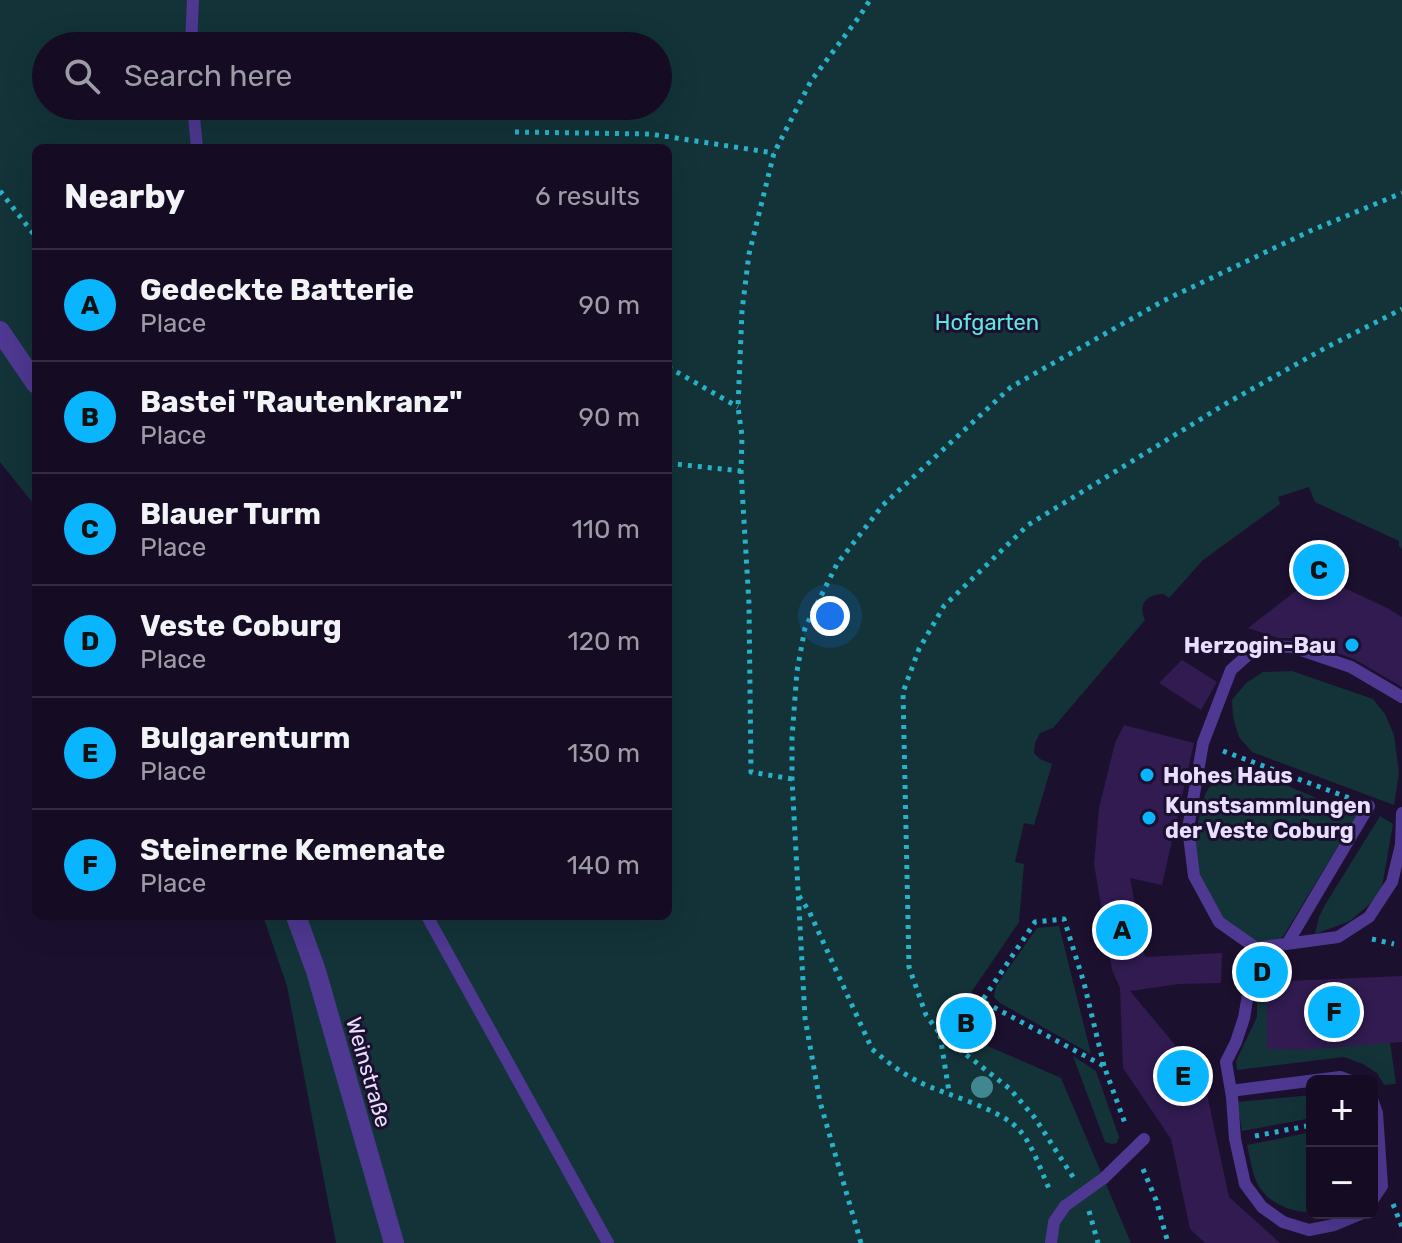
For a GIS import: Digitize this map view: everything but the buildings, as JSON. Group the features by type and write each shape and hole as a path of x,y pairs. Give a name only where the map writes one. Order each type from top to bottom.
{"street":[{"path":"0,331 32,378"},
{"name":"Weinstraße","path":"297,920 316,971 394,1243"}],"lane":[{"path":"192,32 193,0"},
{"path":"194,120 197,144"},
{"path":"1402,709 1400,695 1351,667 1292,647 1258,646 1231,670 1203,743 1188,828 1194,876 1219,922 1256,948 1338,937 1369,917 1392,882 1401,845 1402,813"},
{"path":"1287,944 1364,804"},
{"path":"429,920 608,1243"},
{"path":"1256,948 1244,1018 1226,1062 1235,1139 1245,1184 1262,1207 1283,1222 1309,1230 1348,1219"},
{"path":"1238,1090 1306,1081"},
{"path":"1378,1128 1382,1186 1378,1192"},
{"path":"1051,1243 1054,1222 1063,1209 1104,1178 1144,1139"}],"path":[{"path":"792,779 751,772 749,604 738,407 742,311 749,254 774,153 811,81 870,0"},
{"path":"515,132 650,134 774,153"},
{"path":"0,191 32,232"},
{"path":"861,1243 818,1088 805,1018 792,779 797,671 805,628 837,564 883,505 1011,387 1163,301 1310,231 1402,193"},
{"path":"1075,1181 1035,1118 1010,1089 940,1034 926,1015 909,967 903,692 919,649 944,606 1028,525 1227,403 1402,309"},
{"path":"672,369 738,407"},
{"path":"672,464 741,471"},
{"path":"1203,743 1364,804"},
{"path":"799,895 872,1049 890,1065 918,1082 950,1093 1011,1122 1023,1134 1063,1209"},
{"path":"1104,1066 982,1001 1035,922 1064,919 1084,983 1104,1066 1156,1200 1168,1243"},
{"path":"940,1034 950,1093"},
{"path":"1235,1139 1306,1126"},
{"path":"1088,1206 1098,1243"}],"green space":[{"name":"Hofgarten","path":"0,0 1402,0 1402,549 1399,541 1315,502 1309,487 1278,497 1280,504 1203,560 1169,598 1158,594 1143,604 1145,620 1053,728 1040,733 1035,743 1034,753 1052,764 1034,825 1024,823 1015,862 1024,864 1019,922 947,1028 1061,1078 1131,1243 336,1243 287,986 264,920 672,920 672,144 32,144 32,502 0,462"},
{"path":"1292,671 1373,699 1385,714 1394,735 1399,773 1394,805 1252,752 1239,737 1232,700 1246,683 1263,672"},
{"path":"1235,769 1252,771 1357,815 1284,935 1273,946 1237,939 1206,893 1196,867 1194,839 1204,798 1214,782"},
{"path":"1380,816 1393,824 1382,887 1371,903 1350,921 1315,934 1325,905"},
{"path":"1059,926 1091,1054 994,997 996,986 1037,928"},
{"path":"1257,982 1267,982 1267,1049 1390,1042 1396,1084 1384,1085 1377,1073 1344,1057 1237,1070 1236,1061 1257,1017"},
{"path":"1073,1056 1096,1071 1119,1137 1117,1143 1105,1142"},
{"path":"1306,1096 1306,1119 1242,1131 1237,1102"},
{"path":"1306,1133 1306,1212 1280,1205 1261,1190 1247,1145"}],"place":[{"name":"Blauer Turm","path":"1319,570"},
{"name":"Herzogin-Bau","path":"1352,645"},
{"name":"Hohes Haus","path":"1147,775"},
{"name":"Kunstsammlungen der Veste Coburg","path":"1149,818"},
{"name":"Gedeckte Batterie","path":"1122,930"},
{"name":"Veste Coburg","path":"1262,972"},
{"name":"Steinerne Kemenate","path":"1334,1012"},
{"name":"Bastei \"Rautenkranz\"","path":"966,1023"},
{"name":"Bulgarenturm","path":"1183,1076"}]}
